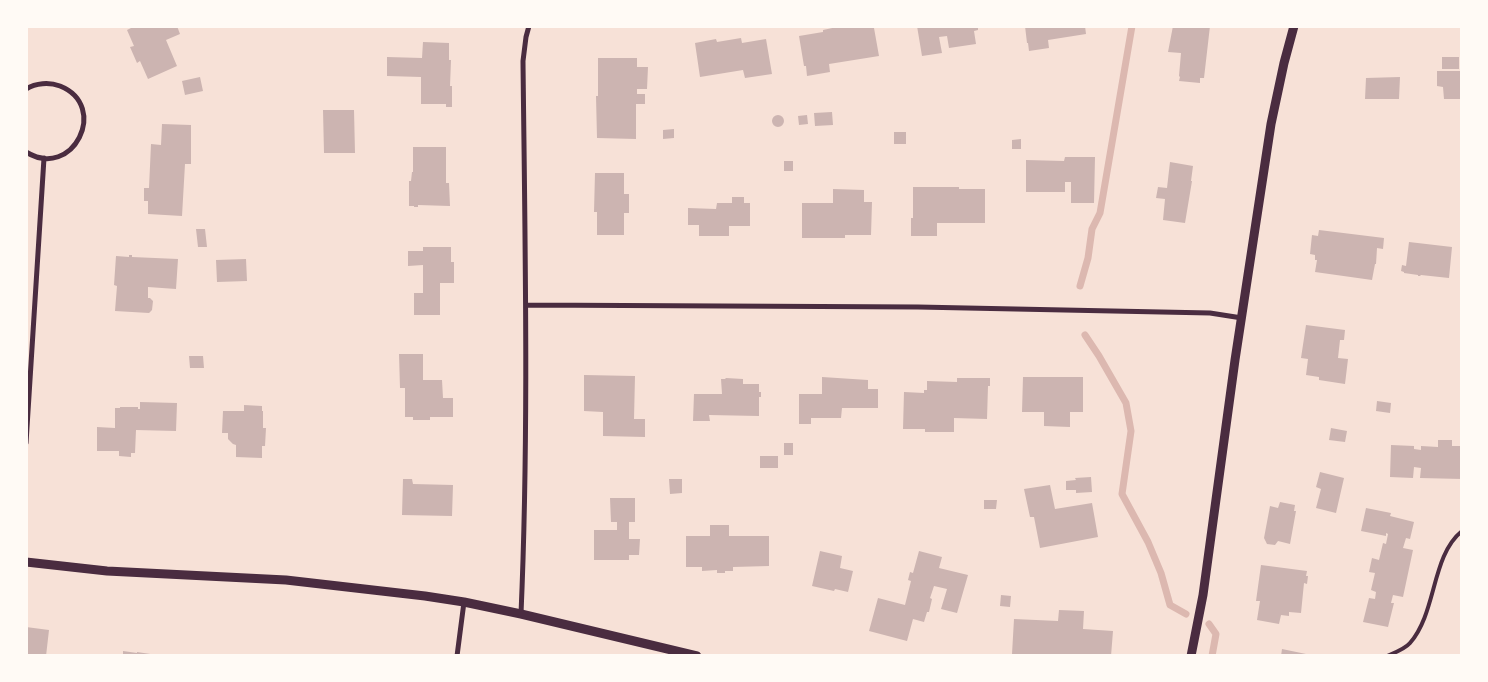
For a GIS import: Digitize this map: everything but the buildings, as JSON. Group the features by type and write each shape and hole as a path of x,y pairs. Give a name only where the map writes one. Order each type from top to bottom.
{"street":[{"path":"521,614 524,550 526,305 524,61 529,26"},
{"path":"1191,655 1203,595 1250,258 1275,102 1294,26"},
{"path":"26,89 42,83 66,88 75,96 82,107 84,119 82,132 77,143 68,152 56,157 44,158 32,156 26,152"},
{"path":"26,443 44,158"},
{"path":"526,305 918,307 1210,313 1242,318"},
{"path":"26,562 107,572 286,580 396,592 464,602 521,614 697,656"},
{"path":"457,656 464,602"}],"lane":[{"path":"1387,656 1409,644 1420,628 1448,549 1462,532"}],"waterway":[{"path":"1080,286 1088,258 1092,229 1100,213 1132,26"},
{"path":"1085,335 1126,403 1131,431 1122,494 1148,542 1161,573 1170,605 1186,614"},
{"path":"1209,624 1216,634 1212,656"}]}
